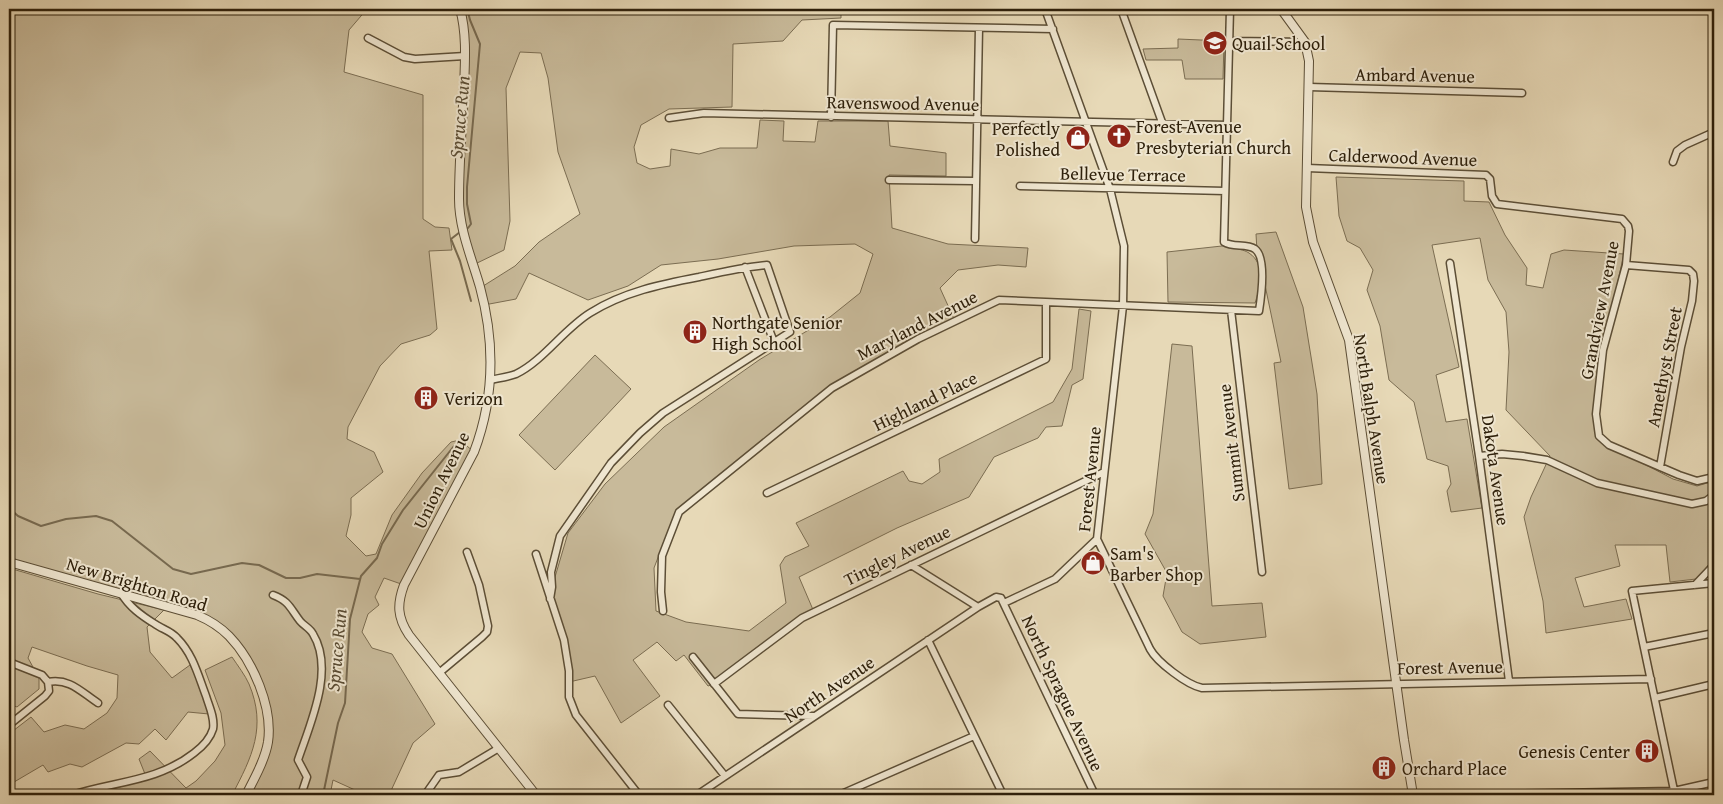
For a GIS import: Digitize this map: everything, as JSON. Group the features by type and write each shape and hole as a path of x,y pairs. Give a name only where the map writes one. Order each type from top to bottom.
{"street":[{"name":"Union Avenue","path":"460,9 466,56 459,201 464,230 485,310 491,351 490,380 484,420 474,452 404,584 399,599 400,616 404,627 439,674 536,795"},
{"name":"Forest Avenue","path":"1045,9 1110,189 1124,246 1123,306 1097,539 1154,656 1193,686 1202,688 1651,679"},
{"path":"1121,9 1163,125"},
{"path":"1225,191 1230,9"},
{"name":"North Balph Avenue","path":"1281,9 1305,42 1309,61 1306,207 1313,242 1348,340 1413,795"},
{"path":"830,117 833,25 1053,29"},
{"path":"975,239 979,28"},
{"path":"368,38 404,57 466,56"},
{"path":"1229,41 1305,42"},
{"name":"Ambard Avenue","path":"1309,87 1522,92"},
{"name":"Ravenswood Avenue","path":"670,118 704,114 1227,125"},
{"path":"1673,162 1677,151 1685,145 1714,132"},
{"name":"Calderwood Avenue","path":"1307,168 1486,175 1490,179 1492,196 1497,204 1618,217 1624,221"},
{"path":"889,180 975,181"},
{"name":"Bellevue Terrace","path":"1020,186 1225,191"},
{"name":"Maryland Avenue","path":"663,611 661,592 662,556 679,512 832,388 918,339 999,300 1259,311 1262,290 1262,266 1256,250 1224,242 1225,191"},
{"name":"Grandview Avenue","path":"1624,221 1629,231 1626,265 1603,350 1596,414 1599,436 1609,445 1660,467"},
{"name":"Dakota Avenue","path":"1450,263 1479,456 1509,681"},
{"path":"490,380 506,377 522,370 591,312 622,297 659,285 745,267 767,265 790,332 662,413 611,463 560,536 551,572 552,587 550,599"},
{"name":"Amethyst Street","path":"1626,265 1685,269 1693,274 1692,301 1681,347 1660,467"},
{"path":"745,267 774,342"},
{"name":"Highland Place","path":"767,493 1046,359 1046,303"},
{"name":"Summit Avenue","path":"1231,310 1262,572"},
{"path":"1479,456 1502,454 1547,460 1597,483 1692,504 1706,501 1714,495"},
{"path":"1660,467 1697,481 1714,477"},
{"name":"Tingley Avenue","path":"714,684 802,618 1104,472"},
{"path":"1004,603 1055,579 1097,539"},
{"path":"439,674 487,632 488,626 479,585 467,552"},
{"path":"536,554 564,640 569,670 569,697 576,715 639,795"},
{"name":"New Brighton Road","path":"9,562 181,610 208,620 229,636 243,655 256,679 264,700 269,723 268,743 246,795"},
{"path":"1696,585 1714,564"},
{"path":"911,565 978,607"},
{"path":"1675,793 1632,591 1714,583"},
{"path":"72,795 150,777 168,770 183,762 199,749 209,738 213,729 213,718 210,708 187,650 176,636 156,625 128,604 121,593"},
{"path":"273,595 282,598 287,603 301,623 312,632 318,643 321,679 317,702 298,760 307,776 302,795"},
{"name":"North Avenue","path":"697,795 978,607 996,597 1001,598 1004,603"},
{"name":"North Sprague Avenue","path":"1004,603 1095,795"},
{"path":"1644,647 1714,632"},
{"path":"928,640 1003,795"},
{"path":"693,657 738,714 816,716"},
{"path":"9,662 42,675 48,682 49,691 9,725"},
{"path":"48,682 57,680 76,686 98,703"},
{"path":"1655,698 1714,684"},
{"path":"668,705 725,776"},
{"path":"839,795 974,736"},
{"path":"425,795 438,775 459,772 499,748"},
{"path":"1431,795 1675,793 1714,782"}],"shaded area":[{"path":"9,9 367,9 349,30 344,72 423,95 423,219 435,227 449,228 452,250 429,251 437,329 430,335 401,344 380,366 348,427 347,439 374,452 383,472 351,498 351,515 346,536 366,556 376,554 392,515 422,473 451,442 460,440 474,452 404,585 384,578 375,597 379,605 368,614 362,632 372,648 392,654 435,724 413,743 389,795 366,795 333,780 330,795 246,795 260,764 269,723 250,667 216,625 9,562"},
{"path":"466,9 841,9 841,18 802,20 783,41 733,44 732,107 669,109 641,125 634,147 637,163 650,169 670,166 671,149 699,154 720,148 757,148 760,120 784,121 783,141 815,142 818,121 888,121 890,146 946,153 946,176 889,175 892,228 948,244 1028,248 1026,267 998,265 958,270 940,288 955,321 832,388 675,513 654,568 656,611 686,622 749,631 786,603 780,565 785,557 809,546 796,523 903,471 909,481 922,484 940,472 939,459 1053,402 1072,369 1079,309 1091,311 1083,379 1072,385 1062,426 1046,427 1038,438 994,457 969,497 897,528 799,577 814,612 714,684 708,686 684,655 676,661 657,642 633,660 660,696 621,723 595,676 569,682 569,670 550,599 568,533 605,484 664,427 759,360 830,317 860,293 873,254 855,244 794,246 718,259 661,265 628,286 588,300 529,273 516,299 484,305 480,288 515,266 539,242 580,214 558,152 548,78 541,53 520,52 506,88 510,221 504,250 473,265 459,201 465,56 461,13"},
{"path":"1178,39 1224,41 1223,79 1185,79 1182,60 1146,60 1143,49 1178,48"},
{"path":"1336,177 1464,181 1464,201 1489,202 1505,235 1527,268 1526,285 1543,288 1551,254 1564,250 1624,254 1600,348 1595,413 1597,434 1600,441 1673,479 1697,486 1714,481 1714,559 1696,579 1670,582 1666,545 1615,545 1620,566 1575,578 1584,607 1626,599 1632,619 1546,633 1543,601 1524,517 1550,456 1506,410 1509,352 1506,312 1488,280 1480,238 1432,245 1459,367 1436,375 1446,422 1467,419 1482,508 1451,512 1447,491 1451,484 1448,466 1427,459 1414,402 1389,380 1380,326 1367,290 1373,270 1360,248 1347,241 1339,216"},
{"path":"1276,232 1303,307 1317,394 1322,484 1289,489 1274,363 1281,362 1265,285 1264,264 1257,251 1256,234"},
{"path":"1231,245 1249,253 1258,263 1260,283 1255,303 1168,302 1167,252"},
{"path":"1172,344 1192,346 1212,606 1262,603 1266,637 1200,644 1182,632 1163,596 1167,573 1145,534 1153,514"},
{"path":"595,355 631,389 555,470 519,435"},
{"path":"9,568 98,594 164,610 147,627 150,652 172,678 190,665 201,687 209,714 188,712 166,740 155,729 139,744 126,743 82,767 70,764 48,772 43,765 9,785 9,734 31,717 44,732 65,725 84,729 107,713 117,698 118,675 32,647 28,658 39,678 39,689 17,707 9,704"},
{"path":"232,657 249,684 257,714 257,728 251,755 232,795 115,795 113,789 147,779 139,759 150,751 186,788 196,781 215,761 225,745 221,713 205,670"}],"waterway":[{"name":"Spruce Run","path":"468,228 471,224 467,204 467,187 480,44 470,20 468,12 470,9"},
{"name":"Spruce Run","path":"460,232 451,239 460,261 471,301"},
{"name":"Spruce Run","path":"323,795 338,723 345,703 350,619 361,576 377,558 382,544 403,510 454,446"},
{"path":"9,508 18,516 41,526 66,519 96,516 112,521 173,569 191,574 242,563 259,565 286,578 300,578 317,574 360,579"}],"place":[{"name":"Quail School","path":"1215,43"},
{"name":"Forest Avenue Presbyterian Church","path":"1119,136"},
{"name":"Perfectly Polished","path":"1078,138"},
{"name":"Northgate Senior High School","path":"695,332"},
{"name":"Verizon","path":"426,398"},
{"name":"Sam's Barber Shop","path":"1093,563"},
{"name":"Genesis Center","path":"1647,751"},
{"name":"Orchard Place","path":"1384,768"}]}
